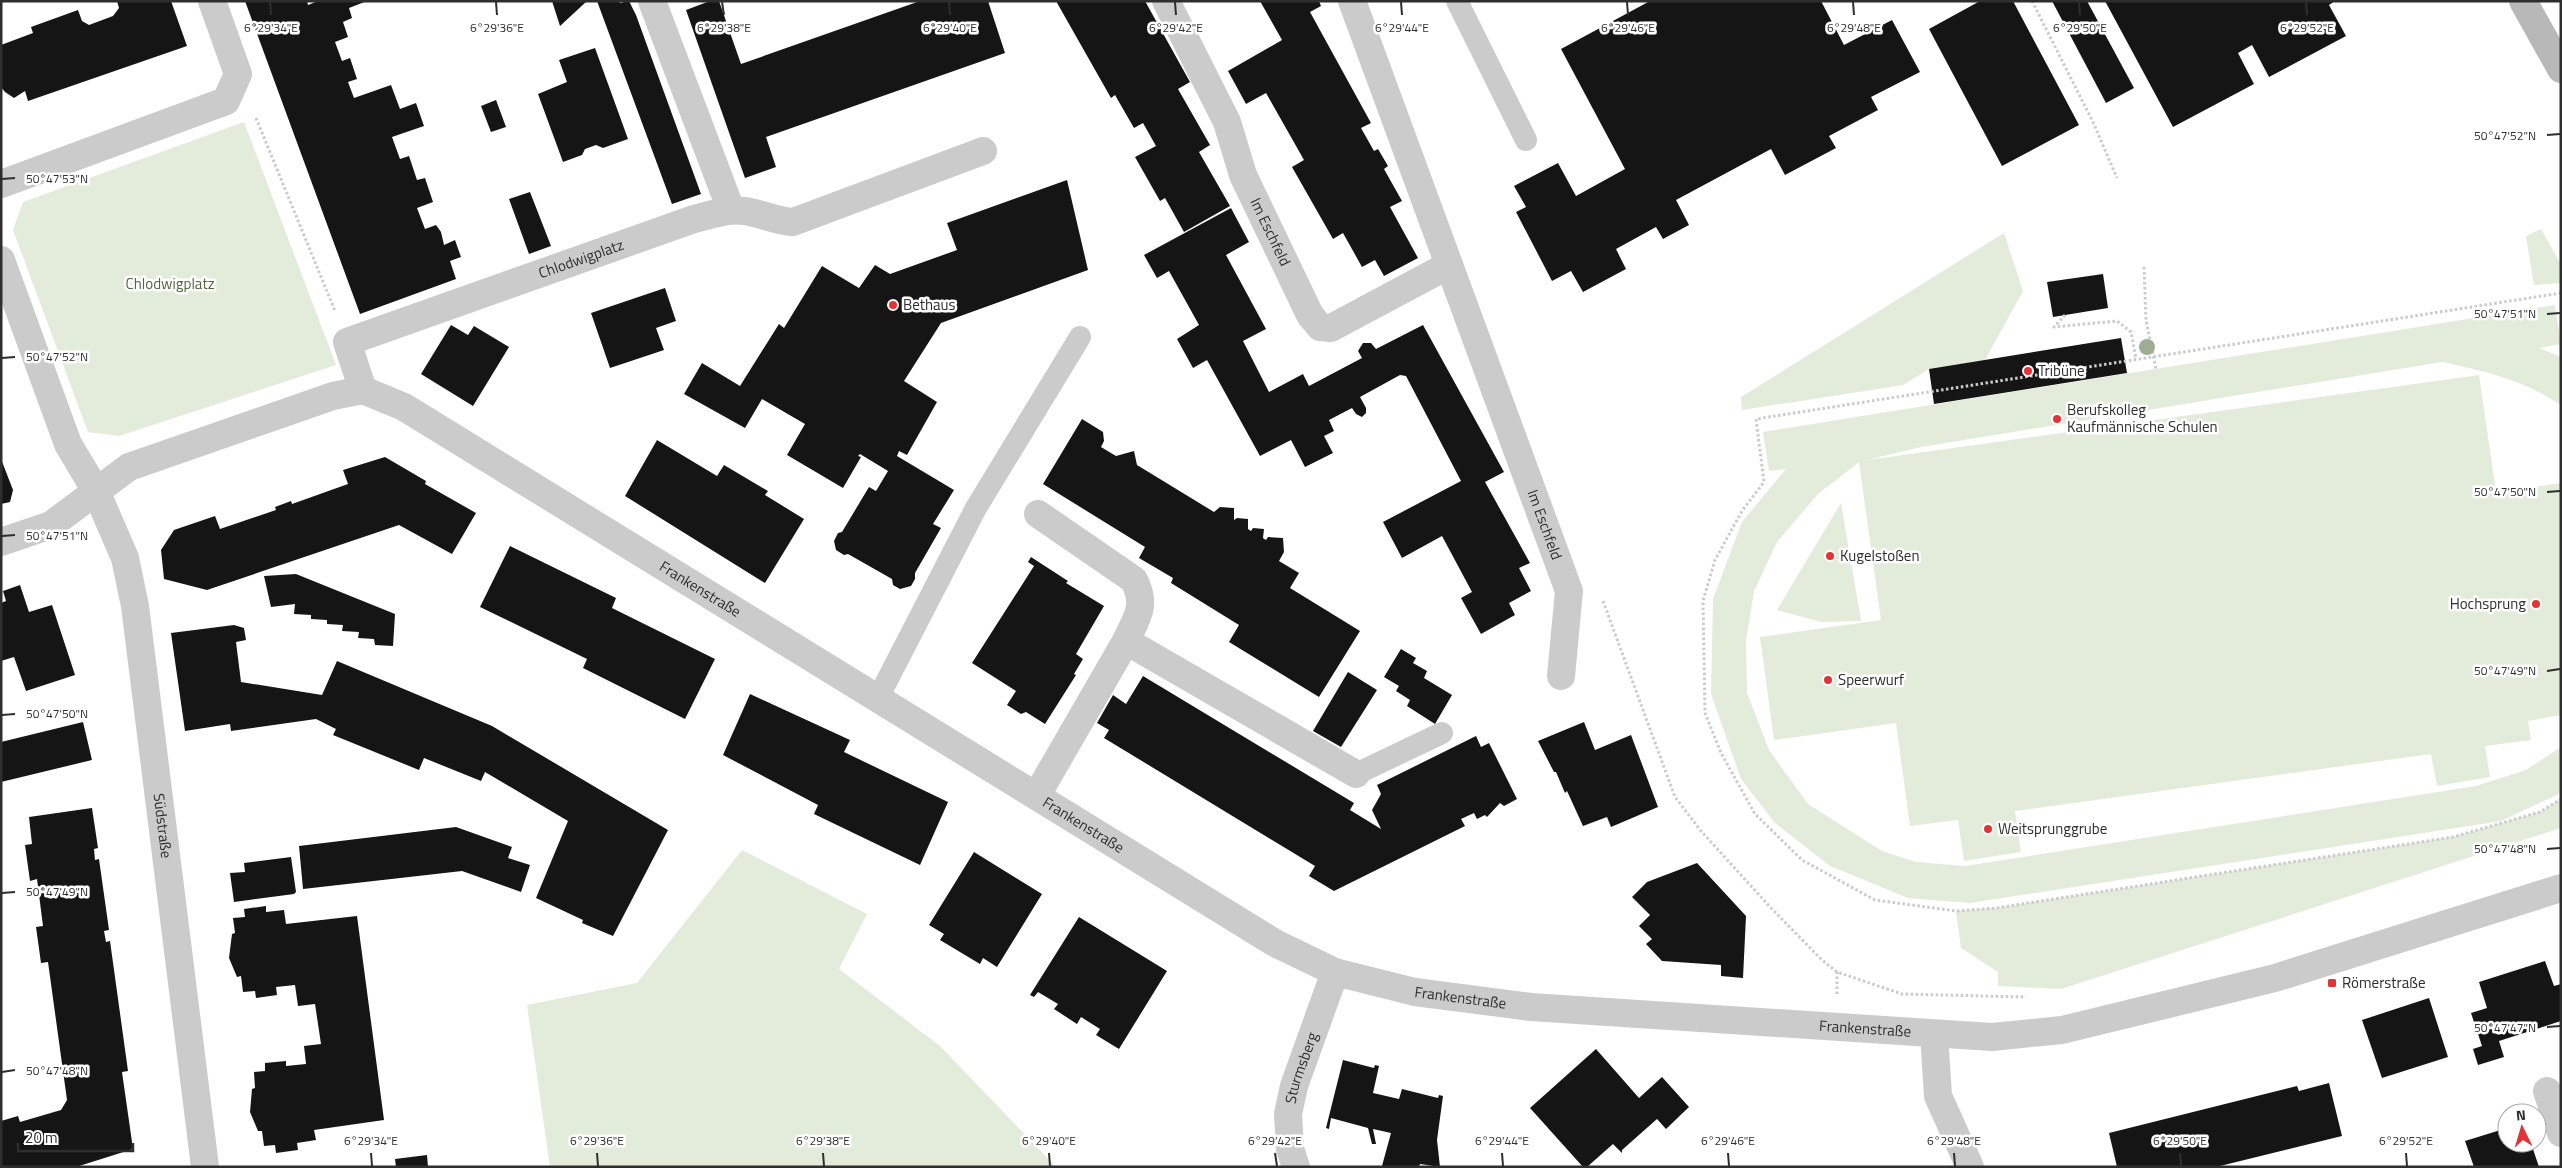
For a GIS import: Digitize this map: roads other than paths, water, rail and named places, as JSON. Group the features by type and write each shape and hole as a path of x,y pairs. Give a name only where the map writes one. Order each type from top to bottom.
{"street":[{"path":"1,184 226,100 238,74 212,1"},
{"path":"652,1 731,210"},
{"name":"Im Eschfeld","path":"1166,1 1227,122 1243,175 1310,315 1320,327 1331,328 1449,264"},
{"name":"Im Eschfeld","path":"1352,1 1569,591 1561,676"},
{"path":"2523,1 2561,69"},
{"name":"Chlodwigplatz","path":"363,390 347,342 694,219 731,210 746,211 776,221 793,222 983,150"},
{"path":"1,260 68,444 96,491"},
{"path":"1,542 51,525 128,467 333,396 363,390"},
{"name":"Frankenstraße","path":"363,390 404,407 1275,943 1335,972 1415,992 1531,1007 1934,1034"},
{"name":"Südstraße","path":"96,491 125,558 135,606 205,1167"},
{"name":"Frankenstraße","path":"1036,795 1126,641 1141,607 1140,592 1134,580 1038,514"},
{"path":"1126,641 1356,774"},
{"path":"1970,1167 1938,1096 1934,1034 1992,1037 2062,1030 2274,978 2561,888"},
{"name":"Sturmsberg","path":"1296,1167 1290,1149 1288,1114 1294,1086 1335,972"},
{"path":"2547,1091 2561,1133"}],"lane":[{"path":"1457,1 1526,140"},
{"path":"878,698 976,508 1080,337"},
{"path":"1356,774 1442,733"}],"place":[{"name":"Bethaus","path":"893,305"},
{"name":"Tribüne","path":"2028,371"},
{"name":"Berufskolleg Kaufmännische Schulen","path":"2057,419"},
{"name":"Kugelstoßen","path":"1830,556"},
{"name":"Hochsprung","path":"2536,604"},
{"name":"Speerwurf","path":"1828,680"},
{"name":"Weitsprunggrube","path":"1988,829"},
{"name":"Römerstraße","path":"2332,983"}]}
